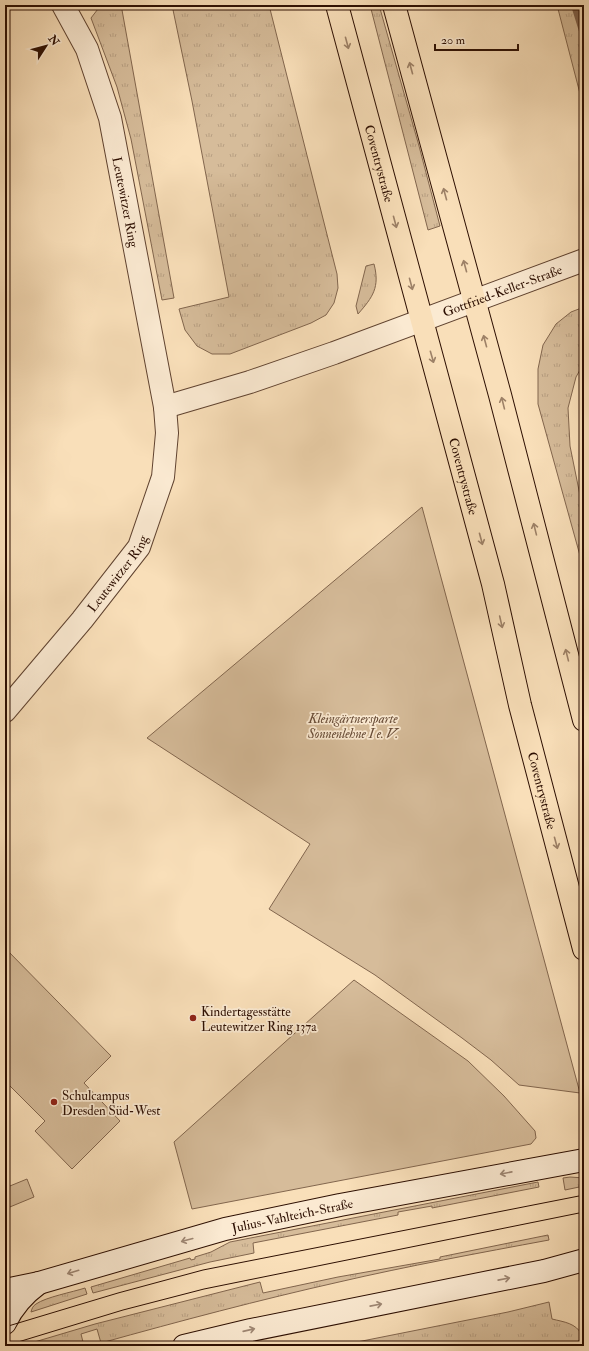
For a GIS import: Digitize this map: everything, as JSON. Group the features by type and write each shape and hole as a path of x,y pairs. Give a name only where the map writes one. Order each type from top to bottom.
{"main road":[{"name":"Coventrystraße","path":"337,5 493,584 520,705 584,949"},
{"path":"394,5 500,395 584,720"}],"street":[{"name":"Leutewitzer Ring","path":"5,711 82,620 139,547 163,477 167,432 165,407 110,118 87,49 63,5"},
{"name":"Gottfried-Keller-Straße","path":"422,321 584,260"},
{"path":"165,407 250,382 422,321"},
{"name":"Julius-Vahlteich-Straße","path":"5,1290 39,1282 225,1229 340,1205 584,1160"},
{"path":"184,1346 252,1330 544,1271 584,1260"},
{"path":"5,1323 11,1310 25,1293 39,1282"}],"green space":[{"path":"101,5 118,5 122,10 174,298 162,300 131,139 117,87 91,18"},
{"path":"172,5 269,5 337,274 338,288 334,303 326,315 311,323 230,354 212,354 197,346 185,330 179,309 229,297 192,101"},
{"path":"370,5 379,5 440,226 428,230"},
{"path":"557,5 584,5 584,109"},
{"path":"374,264 376,272 376,285 368,302 358,314 356,306 366,266"},
{"path":"584,307 584,363 576,377 568,408 570,446 584,515 584,570 538,404 538,369 543,345 556,324 571,312"},
{"name":"Kleingärtnersparte Sonnenlehne I e. V.","path":"422,507 580,1093 519,1085 491,1060 375,975 269,909 310,844 147,738"},
{"path":"5,948 111,1056 84,1083 120,1121 72,1169 35,1131 45,1121 5,1081"},
{"path":"354,980 468,1061 504,1096 535,1131 536,1138 531,1144 192,1209 174,1142"},
{"path":"563,1178 584,1178 584,1186 565,1190"},
{"path":"27,1179 34,1197 5,1209 5,1188"},
{"path":"538,1182 539,1187 432,1208 432,1206 398,1212 398,1215 253,1243 254,1253 210,1262 93,1293 91,1287 190,1258 191,1260 195,1259 195,1257 211,1252 230,1242"},
{"path":"548,1235 549,1240 365,1276 220,1311 101,1343 97,1329 81,1334 84,1346 21,1346 95,1324 260,1282 263,1293 338,1277 440,1259 440,1257"},
{"path":"85,1288 87,1294 31,1312 32,1308 40,1301"},
{"path":"549,1302 552,1319 573,1325 582,1335 576,1346 337,1346 508,1312"}],"waterway":[{"path":"575,5 584,34"}],"tram line":[{"path":"5,1327 118,1293 203,1270 584,1195"},
{"path":"5,1346 123,1310 204,1289 584,1212"}],"place":[{"name":"Kindertagesstätte Leutewitzer Ring 137a","path":"193,1018"},
{"name":"Schulcampus Dresden Süd-West","path":"54,1102"}]}
